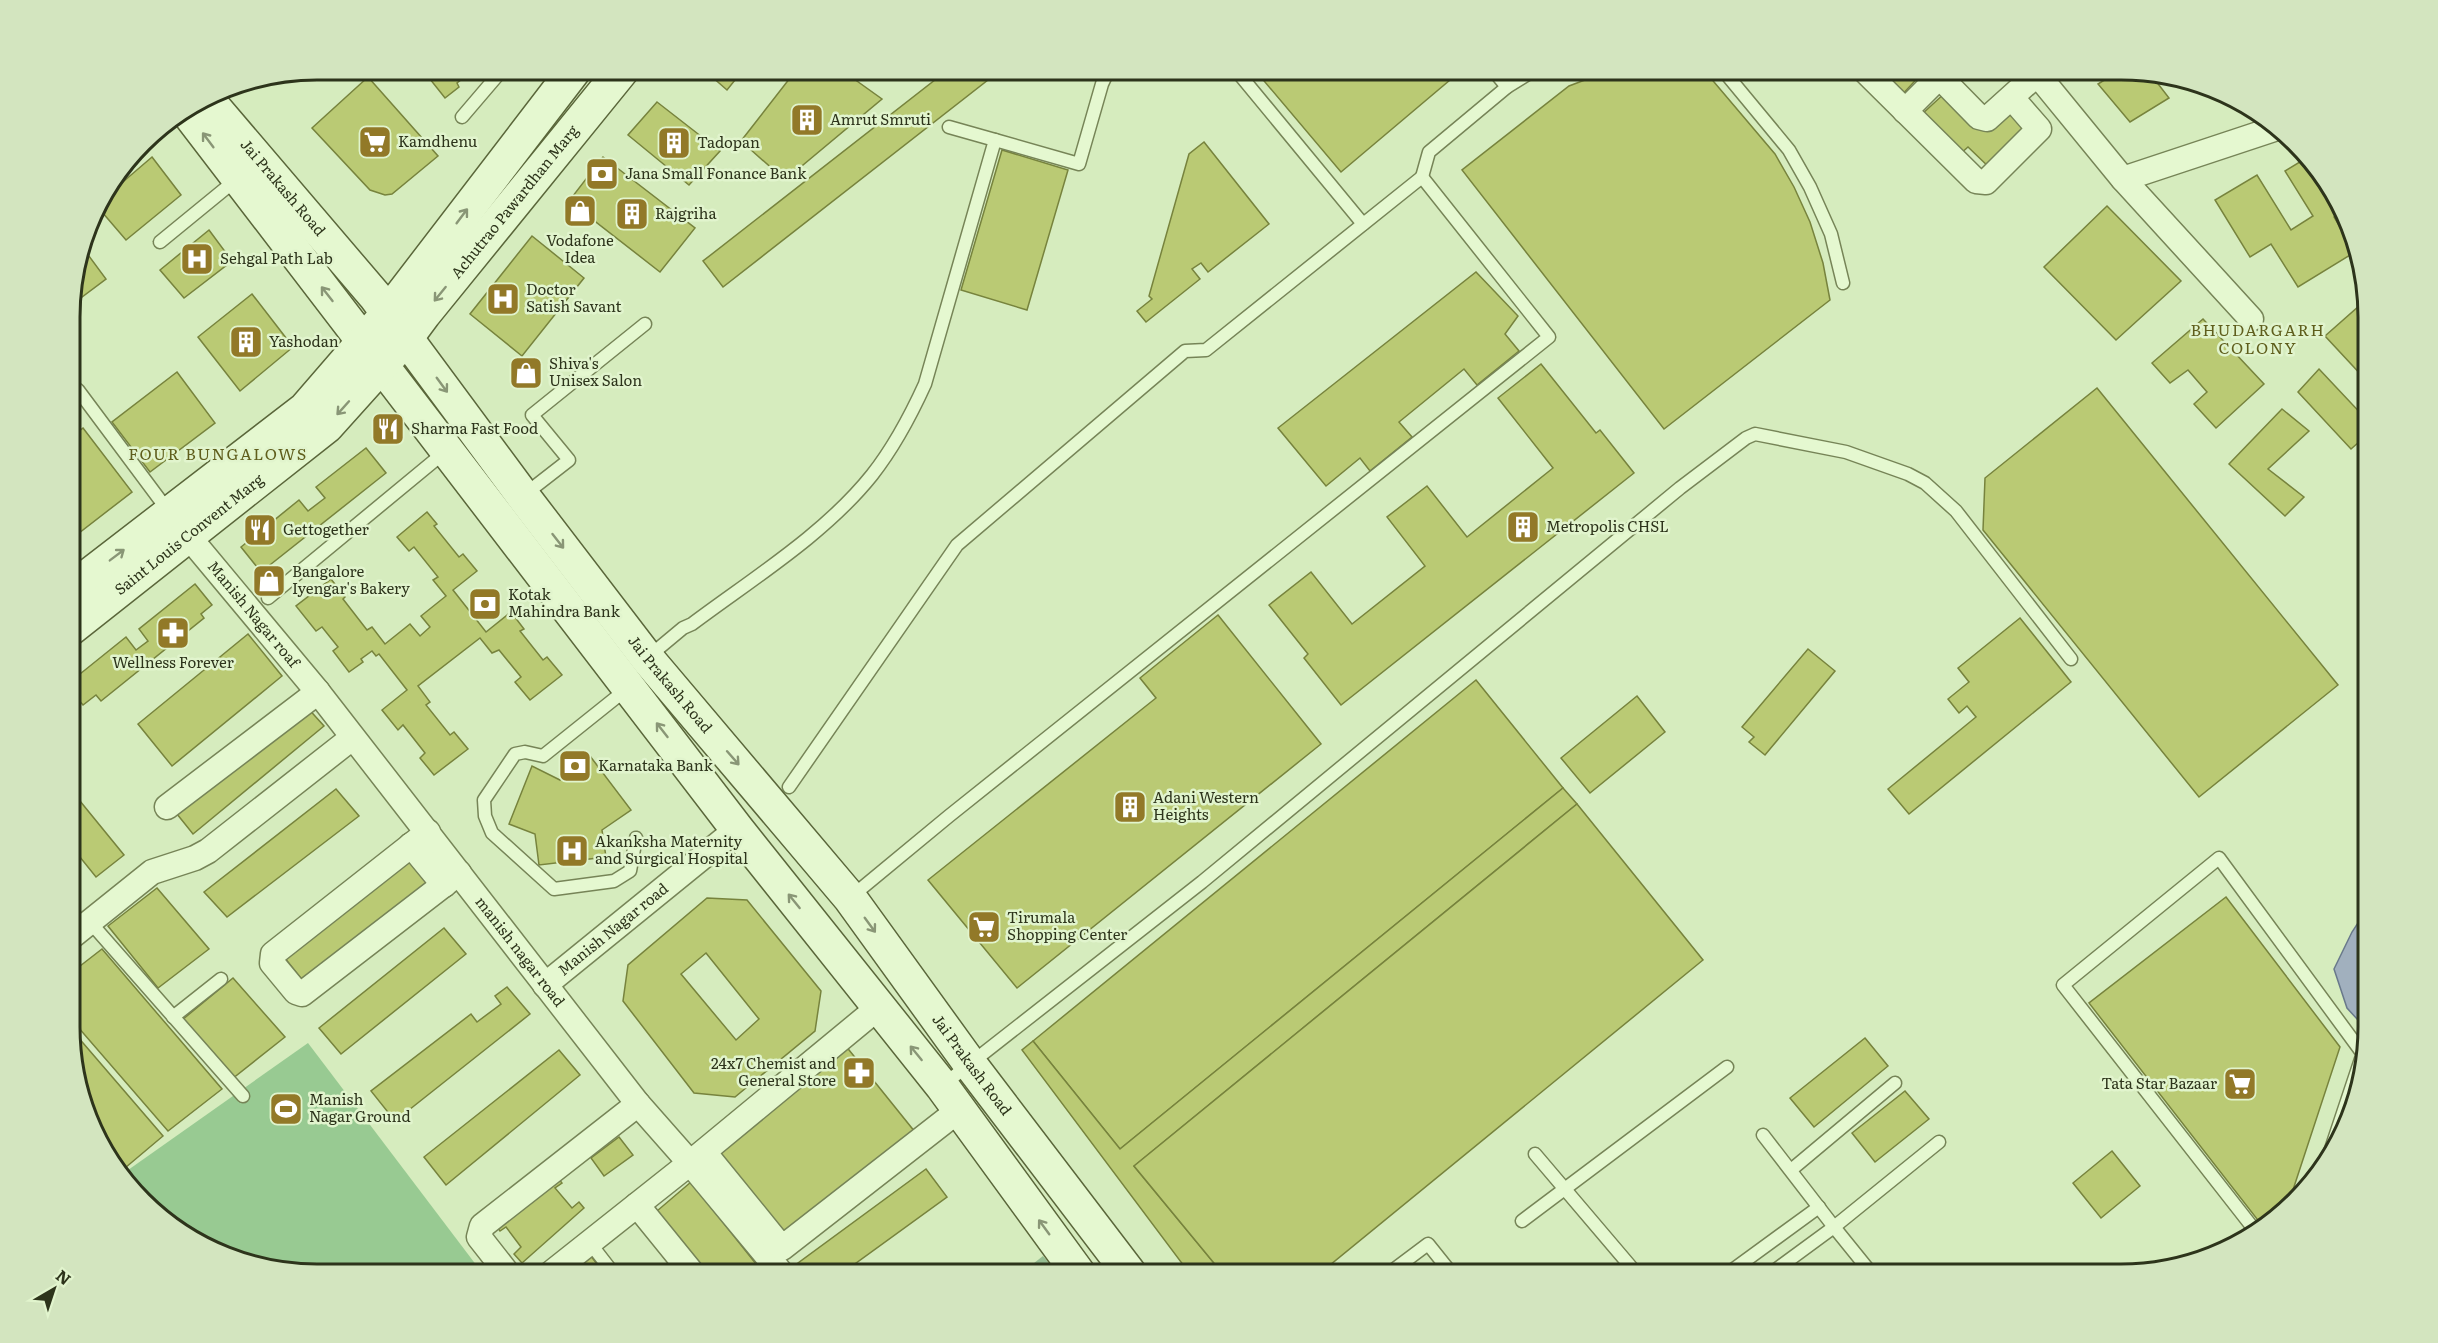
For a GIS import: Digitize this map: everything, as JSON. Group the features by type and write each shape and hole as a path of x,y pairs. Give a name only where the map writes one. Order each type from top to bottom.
{"main road":[{"name":"Achutrao Pawardhan Marg","path":"398,325 567,80"},
{"name":"Achutrao Pawardhan Marg","path":"398,325 612,80"},
{"name":"Jai Prakash Road","path":"211,104 398,325 523,496 647,658 850,898 970,1064 1122,1264"},
{"name":"Jai Prakash Road","path":"190,116 737,829 951,1098 1066,1264"},
{"name":"Saint Louis Convent Marg","path":"80,584 179,525 327,426 372,353 398,325"},
{"name":"Saint Louis Convent Marg","path":"80,619 179,525"}],"street":[{"path":"1874,80 1976,181 1982,183 1986,182 2039,129 2012,98"},
{"path":"1905,111 1930,80"},
{"path":"1944,80 1982,119 1987,119 2012,98 2027,80"},
{"path":"2042,80 2123,179 2251,319"},
{"path":"2123,179 2269,131"},
{"name":"Manish Nagar roaf","path":"179,525 318,692"},
{"path":"167,807 318,692"},
{"name":"manish nagar road","path":"318,692 352,738 419,839 545,985 638,1104 698,1167"},
{"path":"80,930 152,872 195,858 208,851 352,738"},
{"name":"Manish Nagar road","path":"545,985 737,829"},
{"path":"419,839 273,954 272,963 296,992 302,994 452,879"},
{"path":"562,1264 637,1205 698,1167 879,1007"},
{"path":"698,1167 782,1248 951,1098"},
{"path":"500,1264 479,1237 482,1226 638,1104"},
{"path":"698,1167 764,1264"},
{"path":"637,1205 685,1264"},
{"path":"744,1235 772,1264"}],"lane":[{"path":"462,117 494,80"},
{"path":"950,127 1079,164 1106,80"},
{"path":"1243,80 1363,224"},
{"path":"1501,80 1507,87"},
{"path":"789,788 957,544 1185,351 1206,350 1422,177 1429,152 1518,80"},
{"path":"1731,80 1789,150 1810,187 1831,234 1843,283"},
{"path":"647,658 683,628 692,624 837,513 889,452 908,421 925,384 995,140"},
{"path":"850,898 949,816 1549,337 1422,177"},
{"path":"160,242 238,178"},
{"path":"523,496 558,466 569,460 532,415 645,324"},
{"path":"80,393 179,525"},
{"path":"951,1098 970,1064 1202,882 1680,488 1746,438 1755,434 1846,452 1908,474 1925,483 1956,511 2071,659"},
{"path":"268,598 447,450"},
{"path":"628,687 543,756 525,752 515,754 484,800 485,816 492,833 554,889 614,881 630,871 636,838"},
{"path":"2251,1225 2062,985 2219,858 2357,1048"},
{"path":"90,922 243,1096"},
{"path":"173,1017 221,979"},
{"path":"1522,1221 1726,1066"},
{"path":"1791,1170 1895,1083"},
{"path":"1762,1135 1864,1264"},
{"path":"1784,1264 1834,1227 1939,1142"},
{"path":"1535,1154 1628,1264"},
{"path":"1741,1264 1819,1207"},
{"path":"590,1242 606,1264"},
{"path":"1401,1264 1428,1244 1444,1264"}],"green space":[{"name":"Manish Nagar Ground","path":"308,1043 475,1264 316,1264 270,1259 240,1251 198,1232 172,1215 128,1170"},
{"path":"1043,1256 1050,1264 1033,1264"}],"water":[{"path":"2358,923 2358,1020 2347,1008 2334,969"}],"building":[{"name":"Kamdhenu","path":"365,80 371,80 438,156 392,194 385,195 370,190 312,128"},
{"path":"431,80 461,80 457,83 459,87 445,98"},
{"path":"716,80 735,80 727,90"},
{"name":"Amrut Smruti","path":"788,80 855,80 882,99 785,180 741,141"},
{"path":"935,80 988,80 723,287 703,261"},
{"path":"1263,80 1450,80 1341,172"},
{"path":"1585,80 1712,80 1775,154 1810,222 1823,263 1830,300 1664,429 1462,170 1569,86"},
{"path":"1882,80 1916,80 1900,97"},
{"path":"2104,80 2157,83 2169,98 2130,122 2098,84"},
{"path":"1947,91 1983,130 2011,104 2037,130 1992,170 1968,147 1959,155 1920,116"},
{"name":"Tadopan","path":"657,102 720,151 689,185 628,135"},
{"path":"1204,142 1269,224 1208,272 1201,263 1192,269 1200,279 1146,322 1137,311 1152,299 1149,296 1189,154"},
{"path":"1002,150 1068,170 1027,310 961,290"},
{"path":"152,157 181,195 126,240 103,214 119,186"},
{"name":"Rajgriha","path":"603,157 695,228 660,272 569,201"},
{"path":"2301,161 2310,172 2334,212 2350,255 2298,287 2271,244 2250,257 2215,200 2257,175 2291,230 2313,216 2285,171"},
{"path":"2107,206 2181,281 2116,340 2044,267"},
{"path":"209,230 232,261 184,298 160,270"},
{"path":"532,236 584,278 522,356 470,314"},
{"path":"88,255 106,279 80,298"},
{"path":"1476,272 1518,316 1505,334 1519,351 1477,385 1464,369 1399,422 1412,437 1370,471 1360,458 1326,486 1278,428"},
{"name":"Yashodan","path":"252,294 293,347 240,391 198,337"},
{"path":"2358,307 2358,371 2325,336"},
{"path":"2203,319 2264,384 2216,428 2194,404 2207,392 2188,370 2170,383 2152,363"},
{"name":"Metropolis CHSL","path":"1541,364 1596,433 1600,430 1634,473 1341,705 1304,658 1308,654 1269,605 1311,572 1352,624 1425,566 1387,517 1427,486 1467,537 1553,468 1498,398"},
{"path":"2319,369 2358,410 2358,443 2351,449 2298,392"},
{"path":"177,372 215,423 150,472 112,422"},
{"path":"2097,388 2338,685 2199,797 1983,530 1985,478"},
{"path":"2282,409 2309,431 2268,469 2304,497 2285,516 2229,464"},
{"path":"83,428 132,492 80,532 80,430"},
{"path":"366,448 386,473 261,572 241,547 299,500 308,511 325,498 316,487"},
{"path":"427,512 437,524 434,526 459,557 463,554 477,571 453,590 486,632 511,612 524,629 520,631 543,660 547,657 562,675 530,700 515,682 521,677 499,650 492,653 480,638 418,686 430,702 426,705 450,735 454,732 468,749 434,775 420,758 425,753 403,725 398,730 382,710 407,690 379,654 376,656 372,651 361,659 363,662 349,672 333,651 338,647 322,627 316,631 296,606 331,579 367,630 372,627 385,644 410,624 420,636 430,627 421,616 446,596 433,580 438,577 414,547 409,551 397,537"},
{"path":"195,584 212,605 201,614 204,618 101,701 96,695 83,705 80,702 80,674 126,637 136,650 148,641 139,629"},
{"name":"Adani Western Heights","path":"1218,615 1321,744 1017,988 928,880 1156,698 1140,678"},
{"path":"2020,618 2071,682 1909,814 1888,789 1976,717 1967,706 1959,713 1948,699 1969,682 1958,668"},
{"path":"248,634 282,676 172,766 138,724"},
{"path":"1808,649 1835,671 1765,755 1749,742 1754,737 1742,727"},
{"path":"1476,680 1563,788 1120,1149 1033,1041"},
{"path":"1637,696 1665,732 1590,793 1561,758"},
{"path":"305,705 324,726 193,834 173,809"},
{"path":"590,756 631,810 602,830 606,857 539,865 535,834 509,824 532,766 560,780"},
{"path":"1563,788 1577,804 1134,1166 1215,1264 1182,1264 1022,1050 1033,1041 1120,1149"},
{"path":"336,789 359,816 227,917 204,892"},
{"path":"80,801 124,855 96,877 80,857"},
{"path":"1577,804 1703,960 1331,1264 1215,1264 1134,1166"},
{"path":"415,852 437,877 304,982 284,957"},
{"path":"157,888 209,949 158,988 108,926"},
{"name":"Tata Star Bazaar","path":"2226,897 2340,1047 2293,1190 2258,1220 2089,1003"},
{"path":"707,898 747,900 821,991 815,1031 735,1097 694,1093 623,1001 628,965","holes":["706,953 759,1019 736,1040 681,974"]},
{"path":"444,928 466,954 341,1054 319,1028"},
{"path":"102,949 222,1089 168,1131 80,1029 80,966"},
{"path":"233,978 285,1037 232,1079 182,1020"},
{"path":"507,987 530,1014 395,1121 371,1091 471,1014 477,1022 501,1004 495,996"},
{"path":"1865,1038 1888,1066 1814,1127 1790,1098"},
{"path":"80,1039 163,1136 126,1167 111,1145 92,1103 84,1073"},
{"path":"845,1045 915,1132 784,1238 714,1151"},
{"path":"559,1050 580,1075 446,1185 424,1157"},
{"path":"1905,1091 1929,1119 1875,1162 1852,1133"},
{"path":"619,1137 633,1155 604,1176 591,1158"},
{"path":"2112,1151 2140,1186 2101,1218 2073,1183"},
{"path":"926,1169 947,1197 855,1264 797,1264"},
{"path":"555,1174 562,1183 555,1188 572,1208 579,1202 584,1208 522,1263 514,1254 521,1247 506,1227 500,1231 493,1221"},
{"path":"691,1182 756,1264 699,1264 657,1211"},
{"path":"590,1255 597,1264 579,1264"}],"place":[{"name":"Amrut Smruti","path":"807,120"},
{"name":"Kamdhenu","path":"375,142"},
{"name":"Tadopan","path":"674,143"},
{"name":"Jana Small Fonance Bank","path":"602,174"},
{"name":"Vodafone Idea","path":"580,211"},
{"name":"Rajgriha","path":"632,214"},
{"name":"Sehgal Path Lab","path":"197,259"},
{"name":"Doctor Satish Savant","path":"503,299"},
{"name":"Yashodan","path":"246,342"},
{"name":"Shiva's Unisex Salon","path":"526,373"},
{"name":"Sharma Fast Food","path":"388,429"},
{"name":"Metropolis CHSL","path":"1523,527"},
{"name":"Gettogether","path":"260,530"},
{"name":"Bangalore Iyengar's Bakery","path":"269,581"},
{"name":"Kotak Mahindra Bank","path":"485,604"},
{"name":"Wellness Forever","path":"173,633"},
{"name":"Karnataka Bank","path":"575,766"},
{"name":"Adani Western Heights","path":"1130,807"},
{"name":"Akanksha Maternity and Surgical Hospital","path":"572,851"},
{"name":"Tirumala Shopping Center","path":"984,927"},
{"name":"24x7 Chemist and General Store","path":"859,1073"},
{"name":"Tata Star Bazaar","path":"2240,1084"},
{"name":"Manish Nagar Ground","path":"286,1109"}],"district":[{"name":"BHUDARGARH COLONY","path":"2258,339"},
{"name":"FOUR BUNGALOWS","path":"218,454"}]}
